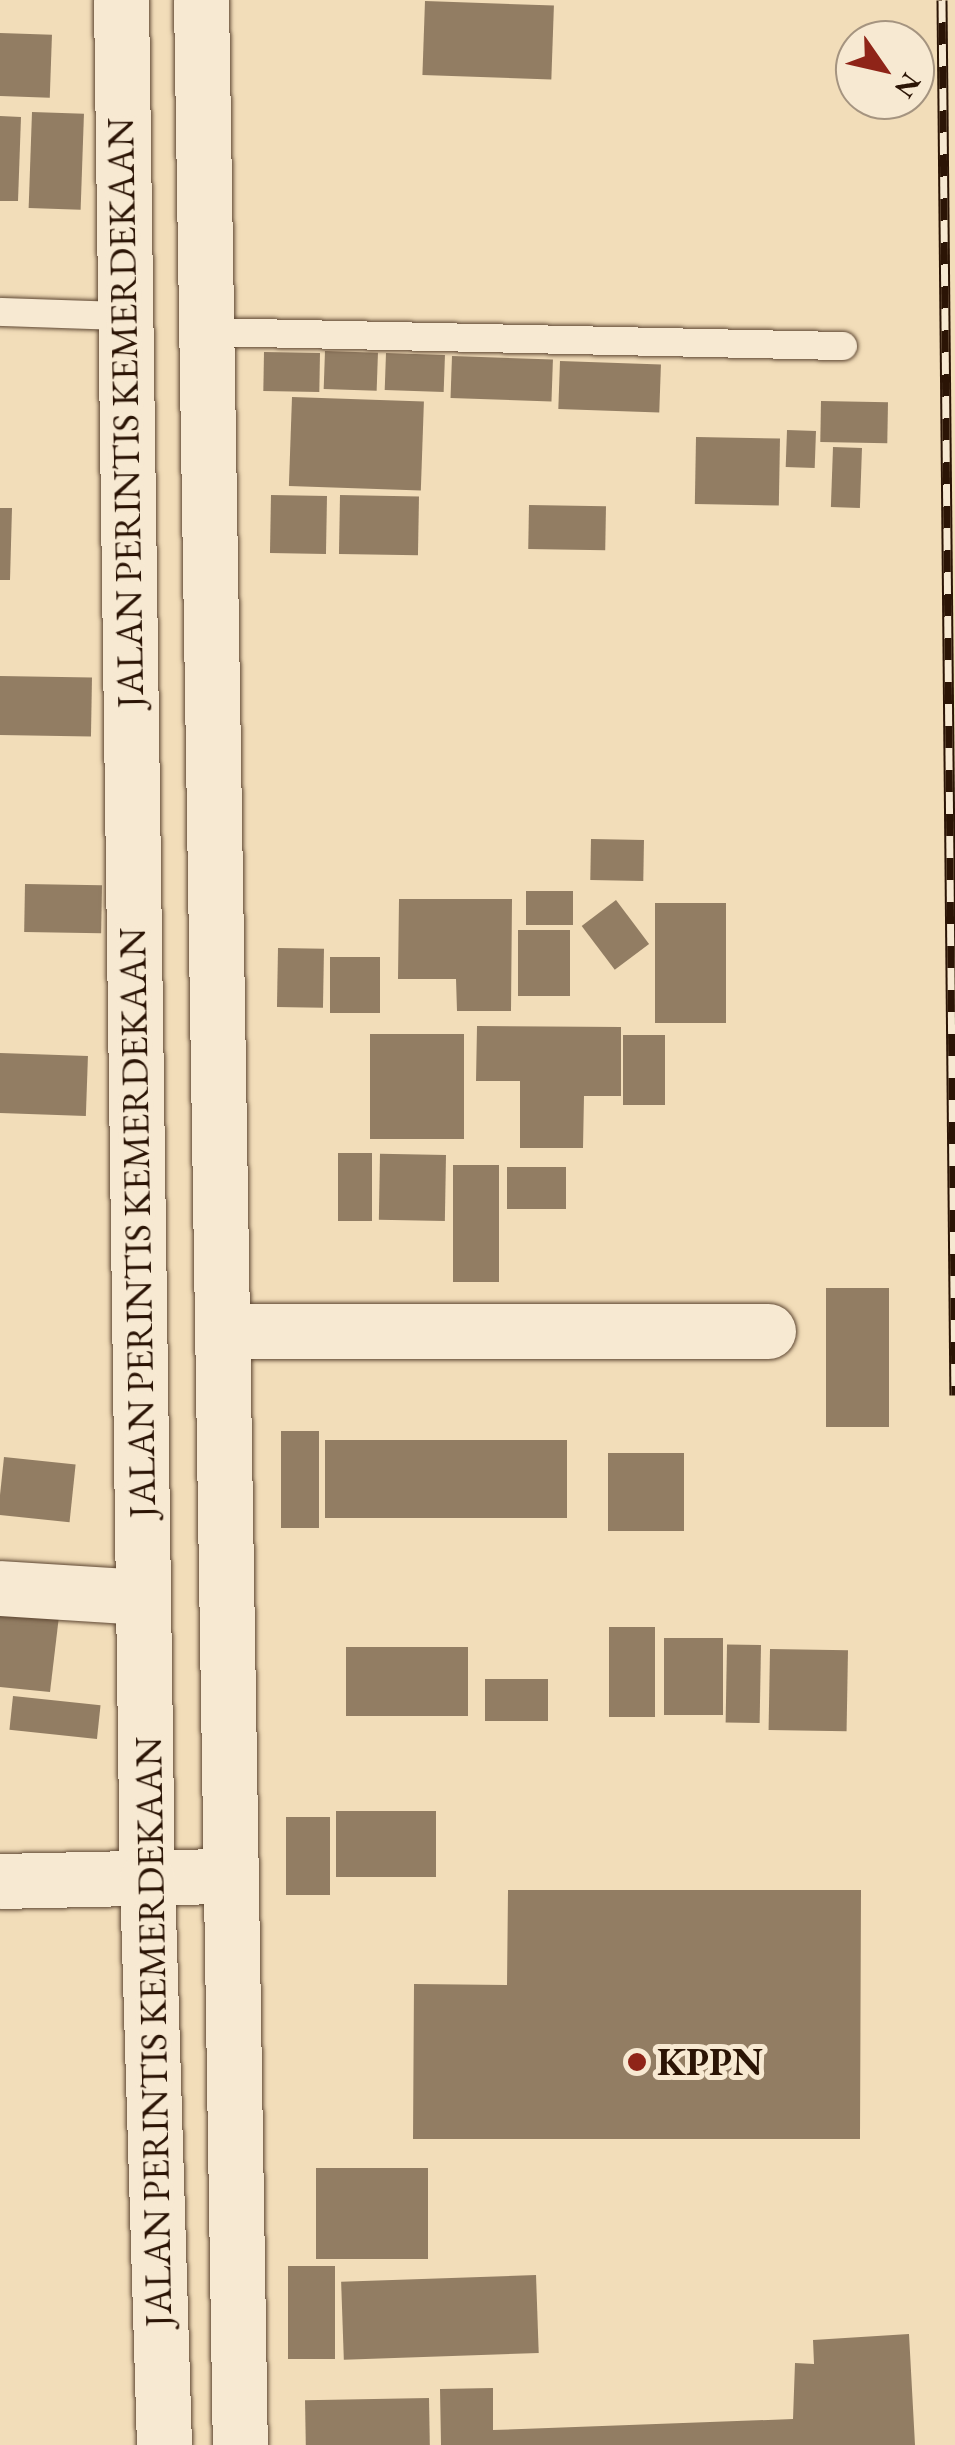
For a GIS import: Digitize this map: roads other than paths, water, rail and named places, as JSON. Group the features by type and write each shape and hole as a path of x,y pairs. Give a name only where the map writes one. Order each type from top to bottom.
{"main road":[{"name":"JALAN PERINTIS KEMERDEKAAN","path":"121,0 121,316 147,1879 164,2445"},
{"name":"JALAN PERINTIS KEMERDEKAAN","path":"201,0 240,2445"},
{"path":"222,1331 768,1331"},
{"path":"0,1588 143,1597"},
{"path":"0,1881 229,1876"}],"lane":[{"path":"0,312 121,316"},
{"path":"209,332 842,346"}],"railway":[{"path":"942,0 955,1395"}],"place":[{"name":"KPPN","path":"637,2062"}]}
